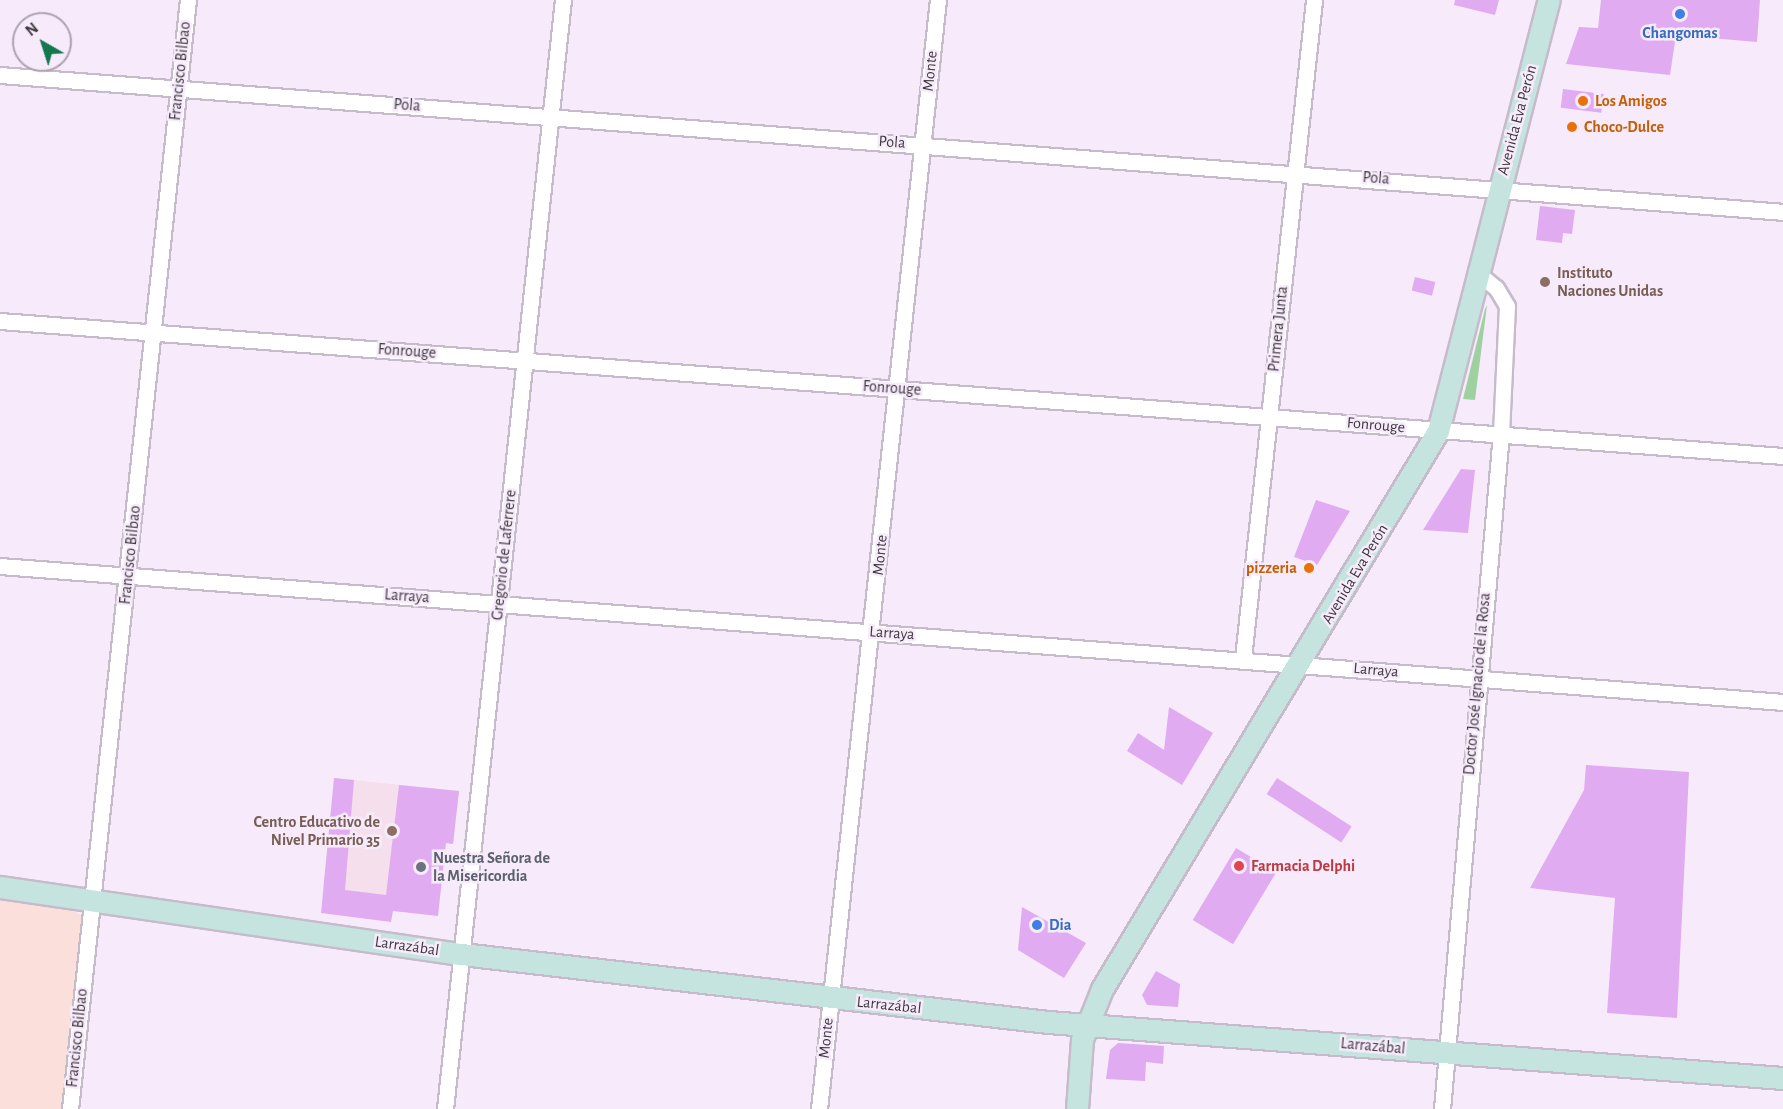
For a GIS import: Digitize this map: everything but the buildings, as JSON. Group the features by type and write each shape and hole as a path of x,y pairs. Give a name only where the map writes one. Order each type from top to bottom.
{"street":[{"name":"Francisco Bilbao","path":"70,1109 188,0"},
{"name":"Gregorio de Laferrere","path":"445,1109 563,0"},
{"name":"Monte","path":"819,1109 872,632 938,0"},
{"name":"Primera Junta","path":"1243,658 1314,0"},
{"name":"Avenida Eva Perón","path":"1077,1109 1087,1024 1102,989 1301,663 1438,431 1476,272 1548,0"},
{"name":"Pola","path":"0,75 1500,186 1783,212"},
{"name":"Doctor José Ignacio de la Rosa","path":"1442,1109 1477,679 1501,433 1507,306 1496,288 1476,272"},
{"name":"Fonrouge","path":"0,321 1268,415 1438,431 1501,433 1783,456"},
{"name":"Larraya","path":"0,566 1243,658 1477,679 1783,702"},
{"name":"Larrazábal","path":"0,887 462,954 830,998 1087,1024 1783,1078"}],"shaded area":[{"name":"Centro Educativo de Nivel Primario 35","path":"334,778 459,791 453,844 394,839 386,895 323,892"},
{"path":"0,898 71,909 85,918 70,1109 0,1109"}],"green space":[{"path":"1487,305 1475,400 1463,399 1485,309"}],"place":[{"name":"Changomas","path":"1680,14"},
{"name":"Los Amigos","path":"1583,101"},
{"name":"Choco-Dulce","path":"1572,127"},
{"name":"Instituto Naciones Unidas","path":"1545,282"},
{"name":"pizzeria","path":"1309,568"},
{"name":"Centro Educativo de Nivel Primario 35","path":"392,831"},
{"name":"Farmacia Delphi","path":"1239,866"},
{"name":"Nuestra Señora de la Misericordia","path":"421,867"},
{"name":"Dia","path":"1037,925"}]}
